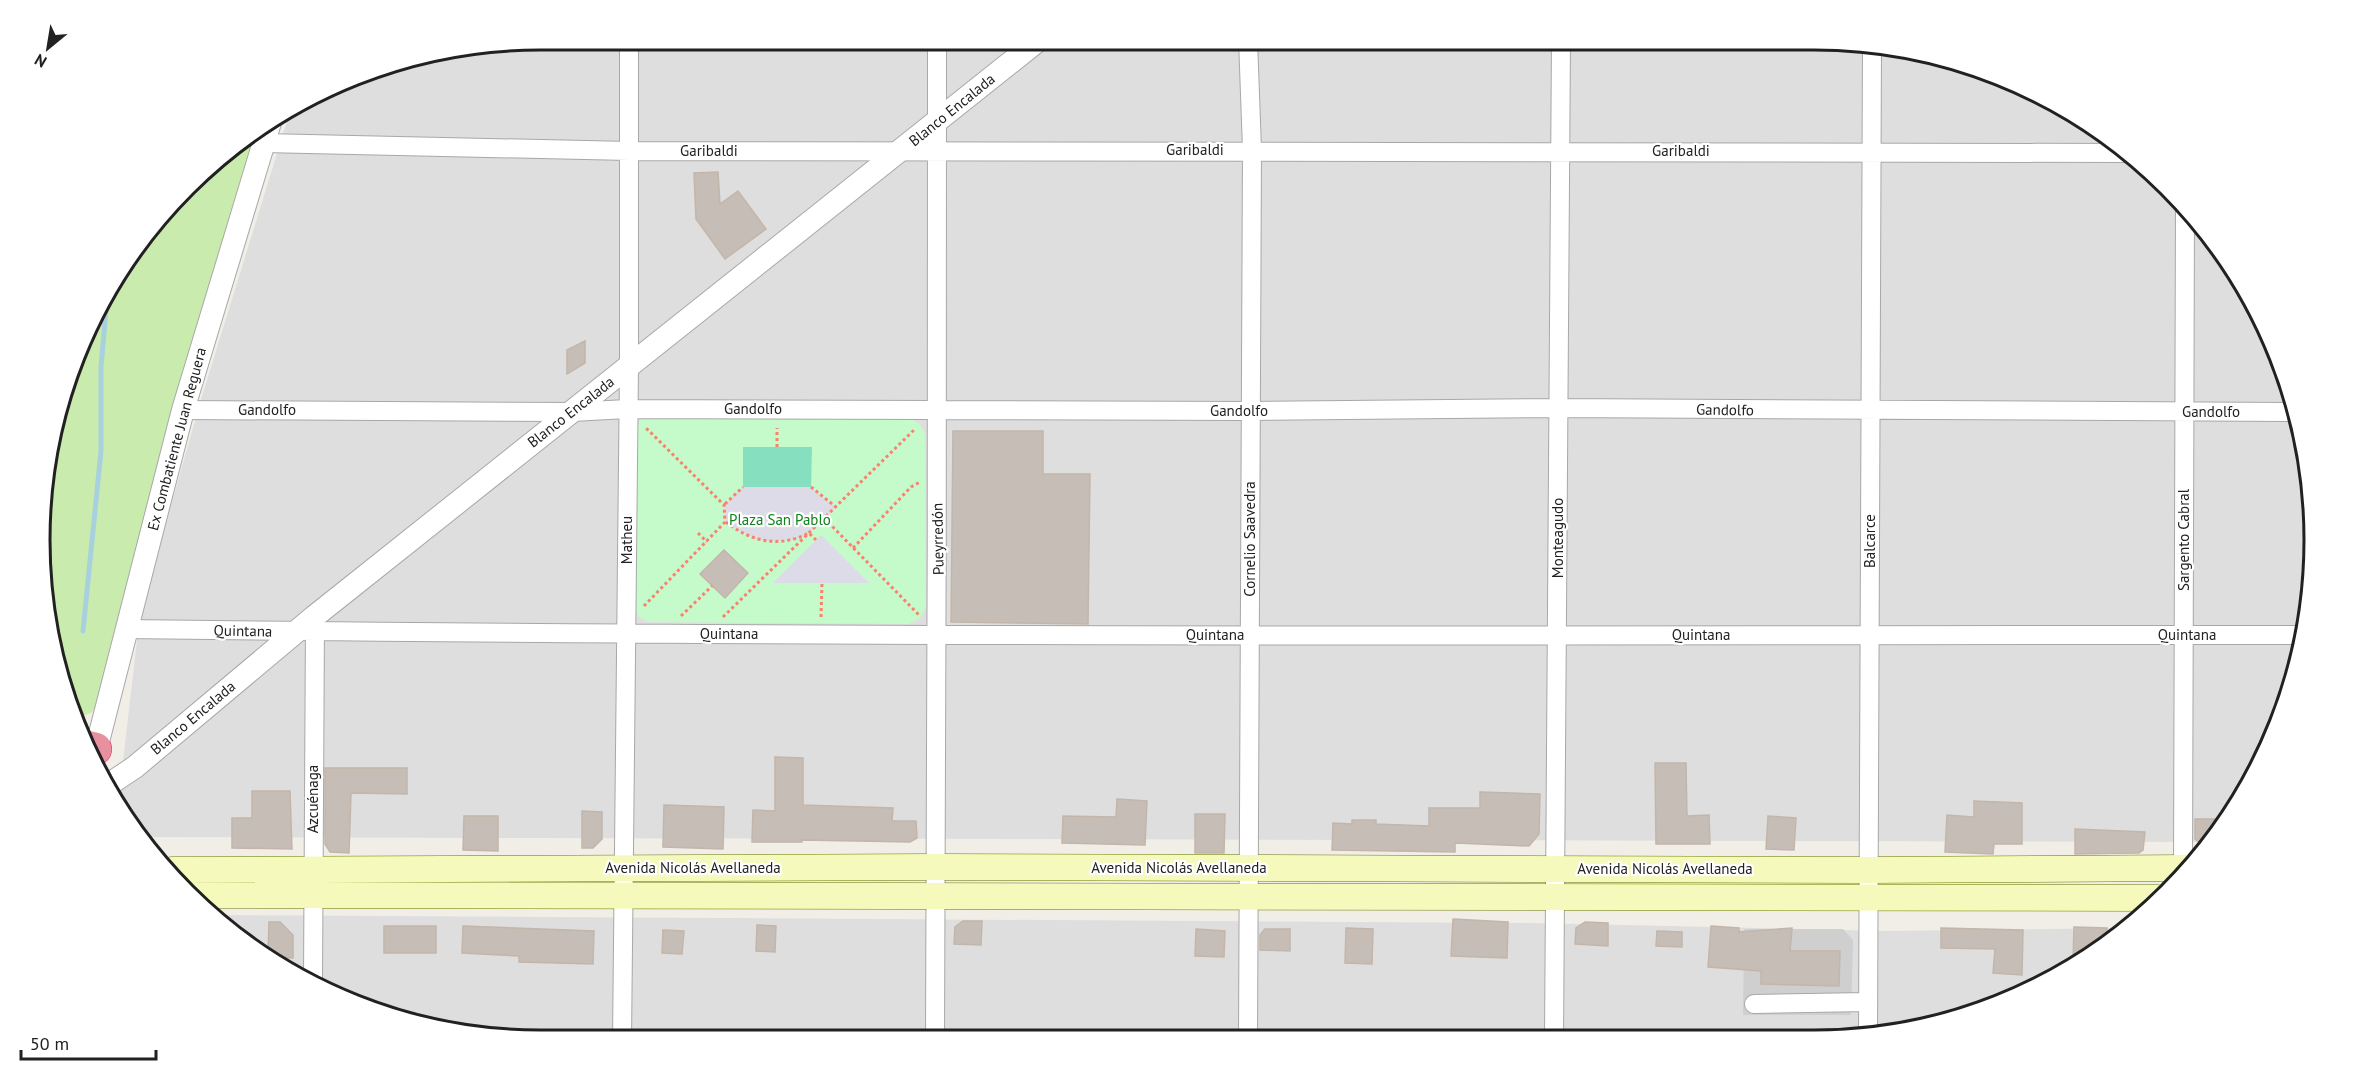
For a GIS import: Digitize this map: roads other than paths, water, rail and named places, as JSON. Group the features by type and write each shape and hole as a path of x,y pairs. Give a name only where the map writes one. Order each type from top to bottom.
{"main road":[{"name":"Avenida Nicolás Avellaneda","path":"177,870 937,867 2176,870"},
{"name":"Avenida Nicolás Avellaneda","path":"203,896 2148,898"}],"street":[{"name":"Matheu","path":"622,1030 624,895 622,869 629,366 629,50"},
{"name":"Pueyrredón","path":"935,1030 938,634 937,50"},
{"name":"Blanco Encalada","path":"113,782 629,366 1026,50"},
{"name":"Cornelio Saavedra","path":"1248,50 1252,150 1248,1030"},
{"name":"Monteagudo","path":"1554,1030 1562,50"},
{"name":"Balcarce","path":"1868,1027 1872,54"},
{"name":"Ex Combatiente Juan Reguera","path":"94,743 183,410 267,132"},
{"name":"Garibaldi","path":"263,143 629,150 2114,153"},
{"name":"Sargento Cabral","path":"2184,861 2185,221"},
{"name":"Gandolfo","path":"183,410 572,412 627,409 1251,411 1559,408 2287,412"},
{"name":"Quintana","path":"125,629 308,627 626,629 705,634 2294,634"},
{"name":"Azcuénaga","path":"308,627 314,975"},
{"path":"1754,1004 1868,1002"}],"waterway":[{"path":"83,631 101,451 101,367 106,312"}],"park label":[{"name":"Plaza San Pablo","path":"780,520"}]}
